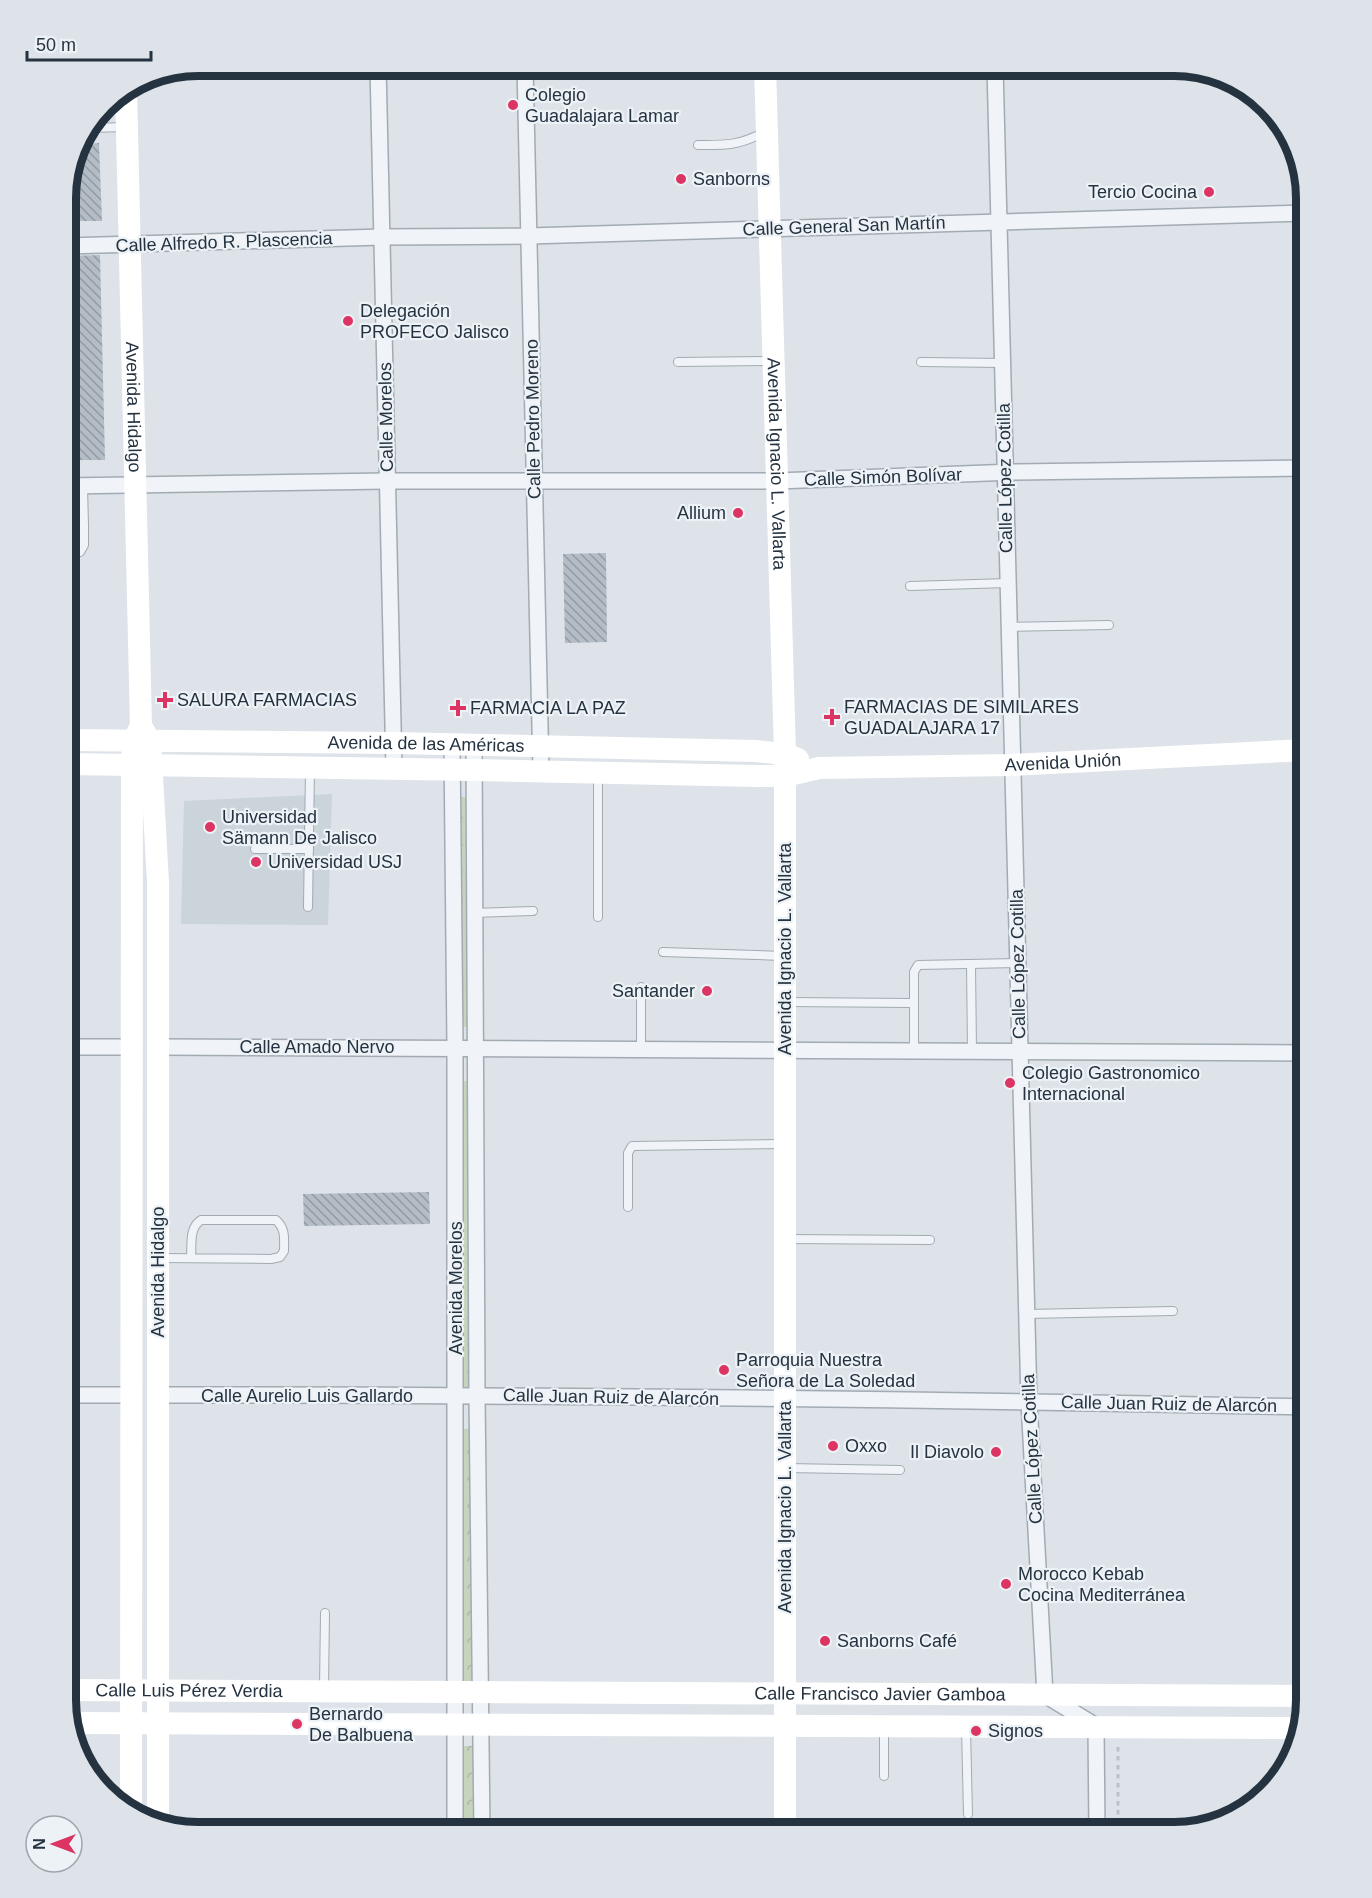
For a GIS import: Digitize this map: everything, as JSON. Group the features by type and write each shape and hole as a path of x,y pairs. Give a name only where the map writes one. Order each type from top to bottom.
{"main road":[{"name":"Avenida Ignacio L. Vallarta","path":"765,77 785,765 785,1822"},
{"name":"Avenida Hidalgo","path":"126,100 142,765 132,1047 131,1801"},
{"name":"Avenida de las Américas","path":"77,739 141,736 540,746 785,765"},
{"name":"Avenida Unión","path":"785,765 819,768 1012,765 1296,751"},
{"name":"Avenida de las Américas","path":"77,764 598,772 785,765"},
{"name":"Avenida Hidalgo","path":"142,765 158,882 158,1814"},
{"name":"Calle Luis Pérez Verdia","path":"76,1690 456,1693"},
{"name":"Calle Francisco Javier Gamboa","path":"456,1693 1296,1696"},
{"name":"Calle Luis Pérez Verdia","path":"79,1723 456,1723"},
{"name":"Calle Francisco Javier Gamboa","path":"456,1723 1292,1728"}],"street":[{"name":"Calle Morelos","path":"378,76 394,769"},
{"name":"Calle Pedro Moreno","path":"525,76 541,771"},
{"name":"Calle López Cotilla","path":"995,77 1029,1402 1045,1695"},
{"name":"Calle General San Martín","path":"382,237 529,236 999,220 1296,213"},
{"name":"Calle Alfredo R. Plascencia","path":"77,246 382,237"},
{"name":"Calle Simón Bolívar","path":"77,486 387,481 777,481 1005,473 1296,468"},
{"name":"Avenida Morelos","path":"455,1821 455,1047 463,744"},
{"name":"Avenida Morelos","path":"463,744 474,913 482,1821"},
{"path":"76,1047 132,1047"},
{"name":"Calle Amado Nervo","path":"159,1047 1296,1053"},
{"path":"76,1395 131,1395"},
{"name":"Calle Aurelio Luis Gallardo","path":"158,1395 456,1396"},
{"name":"Calle Juan Ruiz de Alarcón","path":"456,1396 1296,1407"},
{"path":"1045,1695 1096,1726 1097,1822"}],"lane":[{"path":"99,128 127,127"},
{"path":"698,145 744,143 767,131"},
{"path":"678,362 774,361"},
{"path":"921,362 1003,363"},
{"path":"77,553 83,549 83,486"},
{"path":"77,525 84,525"},
{"path":"910,586 1008,584"},
{"path":"1009,627 1109,625"},
{"path":"308,907 310,768"},
{"path":"598,772 598,917"},
{"path":"255,849 309,849"},
{"path":"474,913 533,911"},
{"path":"663,952 785,956"},
{"path":"914,1050 914,972 918,965 1018,963"},
{"path":"971,964 972,1051"},
{"path":"641,987 641,1048"},
{"path":"785,1002 914,1003"},
{"path":"628,1207 628,1153 632,1146 785,1144"},
{"path":"158,1258 271,1259 280,1257 284,1251 282,1225 276,1220 201,1220 192,1230 191,1257"},
{"path":"785,1239 930,1239"},
{"path":"1027,1314 1173,1311"},
{"path":"785,1468 900,1470"},
{"path":"324,1692 325,1613"},
{"path":"884,1725 884,1776"},
{"path":"966,1726 969,1814"}],"shaded area":[{"name":"Universidad USJ","path":"332,794 328,925 181,924 184,801"}],"green space":[{"path":"460,797 470,797 471,1027 460,1027"},
{"path":"460,1081 470,1081 471,1388 462,1388"},
{"path":"462,1429 474,1429 475,1687 462,1687"},
{"path":"462,1746 478,1746 478,1821 462,1821"}],"building":[{"path":"89,143 99,143 102,221 77,221 78,182"},
{"path":"100,255 105,460 77,460 77,256"},
{"path":"606,553 607,642 565,643 563,554"},
{"path":"429,1192 430,1224 304,1226 303,1194"}],"place":[{"name":"Colegio Guadalajara Lamar","path":"513,105"},
{"name":"Sanborns","path":"681,179"},
{"name":"Tercio Cocina","path":"1209,192"},
{"name":"Delegación PROFECO Jalisco","path":"348,321"},
{"name":"Allium","path":"738,513"},
{"name":"SALURA FARMACIAS","path":"165,700"},
{"name":"FARMACIA LA PAZ","path":"458,708"},
{"name":"FARMACIAS DE SIMILARES GUADALAJARA 17","path":"832,717"},
{"name":"Universidad Sämann De Jalisco","path":"210,827"},
{"name":"Universidad USJ","path":"256,862"},
{"name":"Santander","path":"707,991"},
{"name":"Colegio Gastronomico Internacional","path":"1010,1083"},
{"name":"Parroquia Nuestra Señora de La Soledad","path":"724,1370"},
{"name":"Oxxo","path":"833,1446"},
{"name":"Il Diavolo","path":"996,1452"},
{"name":"Morocco Kebab Cocina Mediterránea","path":"1006,1584"},
{"name":"Sanborns Café","path":"825,1641"},
{"name":"Bernardo De Balbuena","path":"297,1724"},
{"name":"Signos","path":"976,1731"}]}
